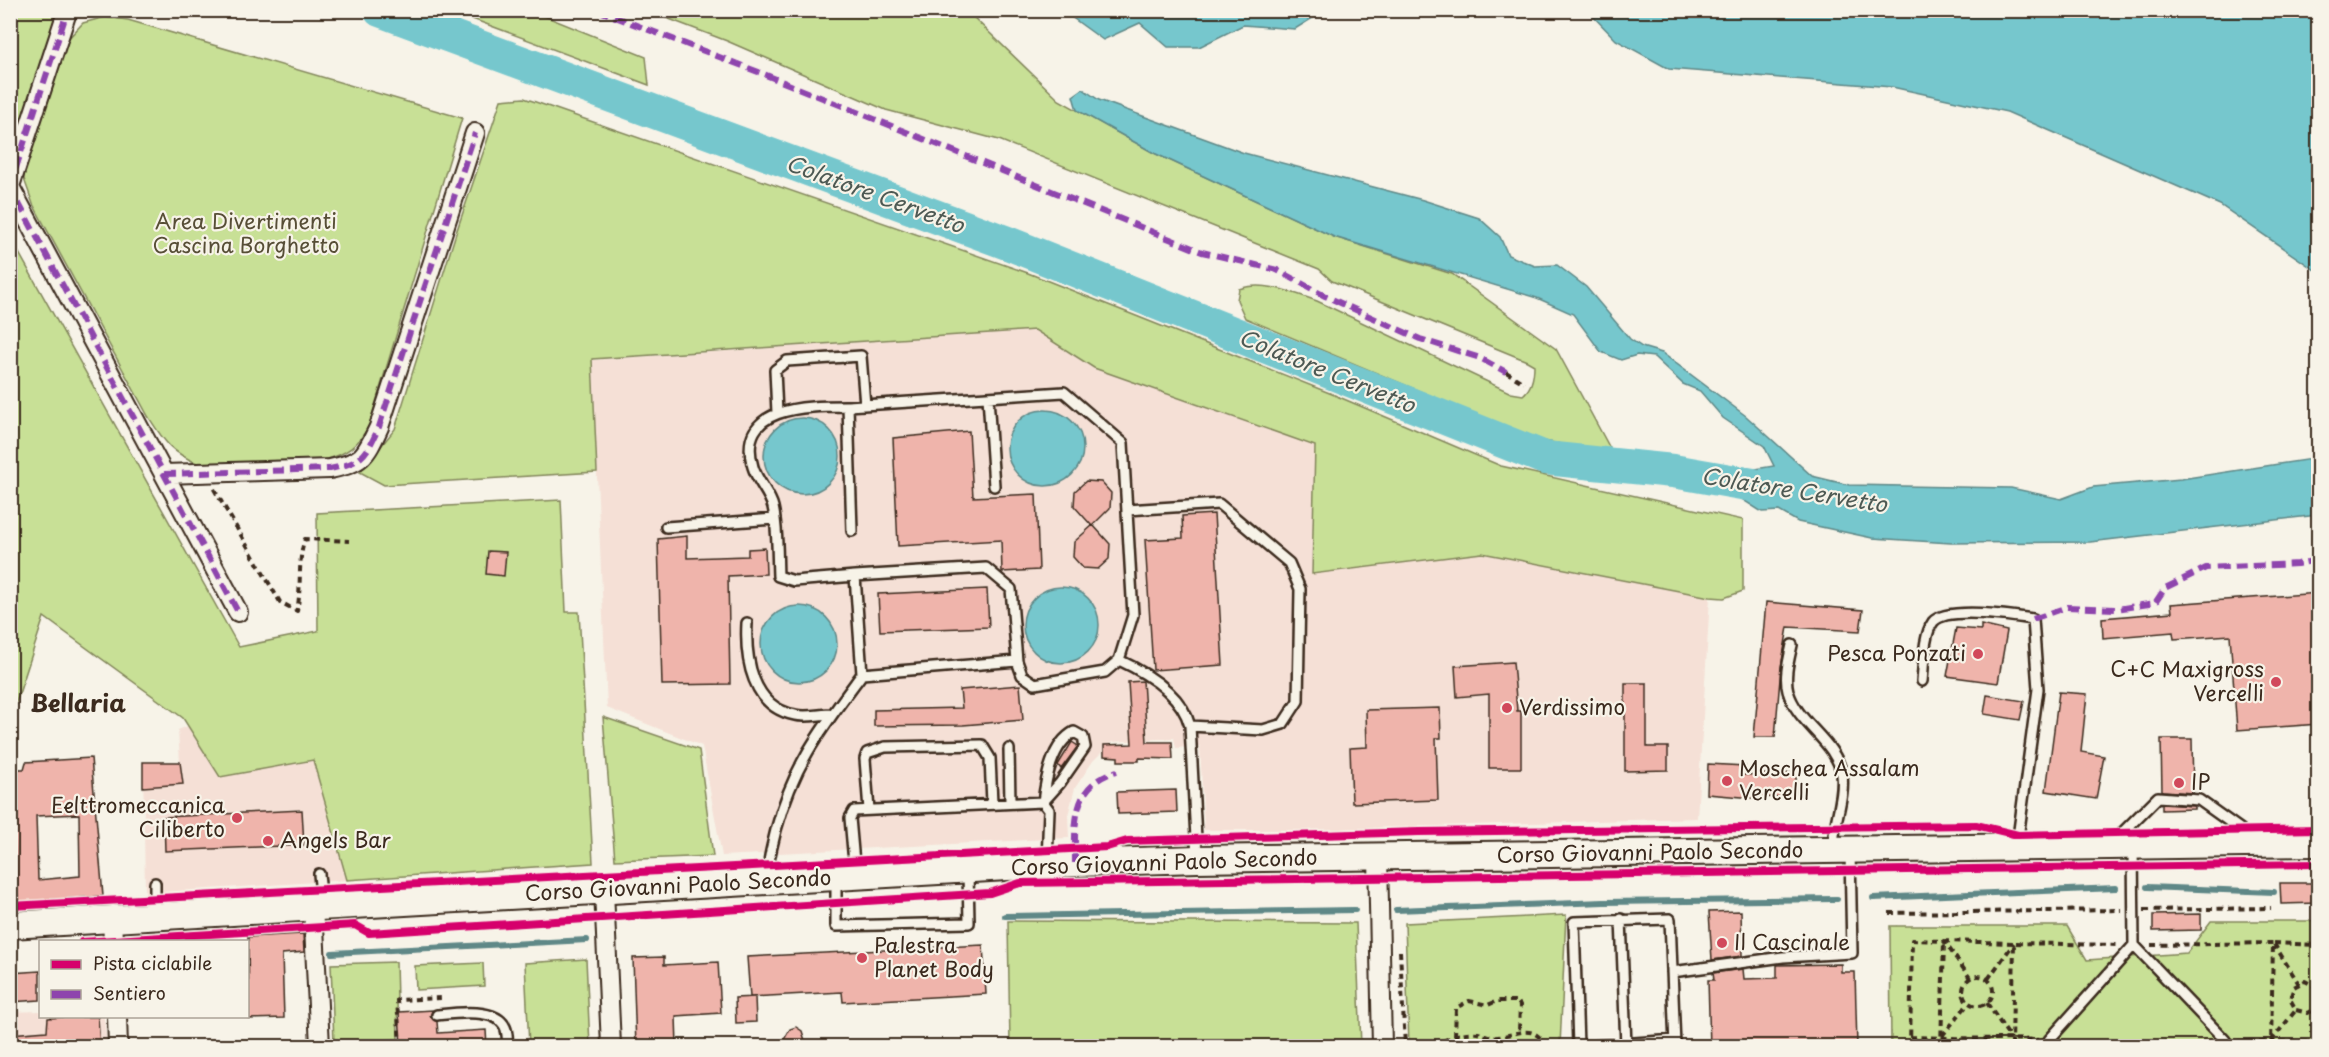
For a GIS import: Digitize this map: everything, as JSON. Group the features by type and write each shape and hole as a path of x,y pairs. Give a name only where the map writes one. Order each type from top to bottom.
{"main road":[{"name":"Corso Giovanni Paolo Secondo","path":"10,925 112,930 155,916 769,882 1046,864 1197,859 2319,843"}],"street":[{"path":"66,15 10,187 238,612"},
{"path":"164,474 330,469 355,463 369,450 379,427 475,133"},
{"path":"1378,857 1382,1047"},
{"path":"604,891 611,1047"},
{"path":"317,907 328,1046"},
{"path":"117,1018 118,1047"}],"lane":[{"path":"777,413 775,370 787,361 861,356 864,405"},
{"path":"1064,392 1123,443 1133,615 1119,660 1105,672 1035,684 1022,675 1017,661 1011,589 986,568 794,581 778,576 773,505 753,468 749,447 757,429 771,415 798,406 848,406 988,397 1064,392"},
{"path":"988,397 993,486"},
{"path":"848,406 852,531"},
{"path":"1127,510 1219,504 1289,563 1300,589 1298,701 1282,724 1263,730 1190,726"},
{"path":"666,526 774,519"},
{"path":"769,882 767,865 785,798 810,744 862,674 855,576"},
{"path":"1922,681 1929,629 1935,620 1950,614 2003,615 2033,619 2038,688 2017,847"},
{"path":"747,622 745,649 754,683 771,705 796,716 832,714"},
{"path":"1672,972 1783,957 1852,953 1842,850 1833,827 1842,794 1842,775 1834,753 1792,701 1788,689 1787,671 1792,645"},
{"path":"1119,660 1136,668 1166,690 1186,712 1190,726 1197,859"},
{"path":"862,674 1017,661"},
{"path":"1074,732 1083,737 1085,747 1042,802 1046,776 1063,738 1074,732"},
{"path":"869,810 865,759 867,753 885,747 982,745 990,758 992,803"},
{"path":"1009,749 1010,802"},
{"path":"2049,1043 2134,945 2134,910 2120,845 2158,797 2199,800 2260,844"},
{"path":"968,870 969,923 836,926 845,877 850,818 854,811 1042,802 1049,810 1046,864"},
{"path":"317,907 319,874"},
{"path":"155,883 155,916"},
{"path":"1621,919 1626,1046"},
{"path":"1578,1047 1574,922 1670,919 1675,1043 1594,1047"},
{"path":"2134,945 2223,1043"},
{"path":"437,1015 484,1014 498,1019 505,1028 508,1047"}],"path":[{"path":"1506,372 1524,383"},
{"path":"204,473 280,602 297,611 302,588 300,553 305,539 349,541"},
{"path":"1889,913 2271,908"},
{"path":"1910,1047 1912,940 2014,942 1988,979"},
{"path":"1944,941 1970,978"},
{"path":"1941,1047 1944,941"},
{"path":"2299,984 2273,943 2319,945"},
{"path":"1400,948 1405,1047"},
{"path":"1976,975 1988,979 1994,990 1987,1003 1980,1008 1968,1004 1962,993 1965,981 1976,975"},
{"path":"2318,985 2305,981 2294,987 2290,999 2296,1010 2308,1013 2318,1009"},
{"path":"328,1046 400,1043 397,1000 432,998"},
{"path":"1455,1036 1456,1008 1469,1001 1488,1005 1497,1001 1517,1001 1520,1005 1519,1031"},
{"path":"1987,1003 2012,1040"},
{"path":"1941,1038 1968,1004"},
{"path":"2271,1041 2296,1010"},
{"path":"1435,1047 1448,1037 1477,1033 1493,1037 1519,1031 1533,1033 1545,1047"},
{"path":"1910,1037 2049,1043"},
{"path":"2223,1043 2319,1042"}],"shaded area":[{"path":"1035,330 1094,368 1315,446 1312,574 1482,553 1710,597 1697,818 1309,830 1204,830 1200,746 1176,748 1174,738 1112,742 1093,761 1075,788 1068,815 1069,838 722,856 702,746 607,708 592,360"},
{"path":"188,726 220,777 313,760 347,880 145,893 143,762 180,762 178,730"},
{"path":"39,1011 39,1018 104,1018 107,1046 11,1046 10,1012"}],"green space":[{"path":"11,11 61,11 11,155"},
{"path":"451,11 532,11 646,57 649,85"},
{"path":"648,11 967,11 1059,100 1154,153 1334,237 1452,274 1556,349 1612,452 1537,440 1245,318 1237,300 1239,289 1268,287 1289,291 1317,301 1511,393 1523,395 1530,386 1534,365 1527,361 1332,281 1319,269 999,140 886,110 727,41"},
{"name":"Area Divertimenti Cascina Borghetto","path":"105,17 128,20 462,118 369,425 356,444 345,452 324,460 199,464 174,450 148,416 33,204 24,179 25,162 66,41 83,23"},
{"path":"524,98 1028,273 1332,394 1501,466 1743,520 1743,591 1724,598 1710,597 1482,553 1312,574 1315,446 1094,368 1035,330 592,359 597,472 384,485 360,472 395,429 456,233 501,100"},
{"path":"10,243 14,244 239,647 318,631 317,513 561,500 566,612 579,612 593,863 347,880 313,760 220,777 183,718 44,617 15,706 11,705"},
{"path":"603,717 699,750 713,856 615,860"},
{"path":"1566,915 1560,1046 1409,1046 1405,923"},
{"path":"1008,921 1356,923 1361,1046 1010,1046"},
{"path":"2211,921 2318,921 2318,1046 1891,1046 1890,926 2067,926 2087,960 2187,953"},
{"path":"586,959 590,1046 529,1046 525,963"},
{"path":"396,962 398,1039 334,1043 331,964"},
{"path":"483,963 484,986 416,990 415,966"}],"water":[{"path":"1063,11 1324,11 1295,29 1243,25 1199,47 1168,47 1140,23 1103,40"},
{"path":"1588,11 2318,11 2318,272 2220,205 2007,112 1892,87 1669,69 1616,40"},
{"path":"1083,89 1099,100 1244,153 1423,200 1479,218 1500,237 1508,255 1535,266 1557,265 1586,287 1630,339 1642,347 1662,353 1746,416 1812,476 1849,485 2011,488 2061,499 2093,487 2181,479 2318,458 2318,515 2090,542 1951,543 1872,538 1798,522 1779,511 1762,512 1707,477 1774,466 1764,446 1723,418 1700,391 1683,384 1654,357 1637,355 1621,360 1601,352 1573,314 1537,298 1334,237 1154,153 1077,110 1073,96"},
{"path":"1045,410 1059,413 1072,421 1080,434 1083,448 1080,462 1072,475 1059,483 1045,486 1031,483 1018,475 1010,462 1007,448 1010,434 1018,421 1031,413"},
{"path":"802,418 816,421 829,429 837,442 840,456 837,470 829,483 816,491 802,494 788,491 775,483 767,470 764,456 767,442 775,429 788,421"},
{"path":"1061,587 1075,590 1088,598 1096,611 1099,625 1096,639 1088,652 1075,660 1061,663 1047,660 1034,652 1026,639 1023,625 1026,611 1034,598 1047,590"},
{"path":"799,606 813,609 826,617 834,630 837,644 834,658 826,671 813,679 799,682 785,679 772,671 764,658 761,644 764,630 772,617 785,609"}],"building":[{"path":"969,431 973,497 1036,494 1039,570 1002,572 1001,540 898,546 893,438"},
{"path":"1086,481 1101,482 1111,493 1110,508 1092,526 1074,506 1075,491"},
{"path":"1214,514 1223,665 1153,670 1145,540 1183,538 1182,516"},
{"path":"1093,525 1110,544 1109,559 1098,569 1083,568 1073,557 1074,542"},
{"path":"687,536 687,558 748,556 748,549 765,548 766,574 728,576 730,684 662,685 658,539"},
{"path":"488,551 506,552 504,576 486,574"},
{"path":"987,589 989,627 880,631 878,594"},
{"name":"C+C Maxigross Vercelli","path":"2319,593 2319,724 2237,730 2230,635 2174,639 2173,632 2103,638 2102,618 2172,612 2171,604"},
{"path":"1766,602 1863,610 1860,631 1788,627 1781,667 1775,737 1754,737"},
{"path":"1981,625 2007,631 1998,683 1947,676 1956,628 1981,630"},
{"path":"1513,662 1517,711 1521,711 1521,768 1489,768 1489,694 1457,697 1455,666"},
{"path":"1143,681 1147,742 1172,742 1173,759 1139,758 1139,761 1118,761 1118,757 1104,756 1104,745 1132,744 1128,682"},
{"path":"1625,683 1647,683 1647,747 1668,747 1668,770 1625,771"},
{"path":"1020,685 1023,720 963,725 874,726 874,710 962,708 960,690"},
{"path":"2059,692 2087,694 2081,752 2104,756 2096,799 2046,791"},
{"path":"1987,695 2024,701 2020,720 1984,714"},
{"path":"1440,708 1441,738 1436,738 1438,800 1352,803 1350,748 1367,747 1366,710"},
{"path":"2161,739 2192,739 2193,793 2162,791"},
{"path":"1072,742 1078,746 1061,769 1058,765"},
{"path":"91,758 103,896 18,902 10,769 24,769 26,762","holes":["79,814 80,876 38,880 36,816"]},
{"path":"143,762 180,762 183,784 143,787"},
{"path":"1708,764 1745,766 1744,775 1796,773 1796,796 1754,798 1707,794"},
{"path":"1176,790 1177,812 1118,814 1117,792"},
{"path":"2162,804 2194,806 2194,809 2162,810"},
{"path":"302,810 304,845 165,851 164,817"},
{"path":"2280,883 2319,883 2319,903 2281,904"},
{"path":"1741,911 1742,956 1712,960 1709,912"},
{"path":"2201,914 2201,930 2153,931 2153,915"},
{"path":"303,934 304,952 282,954 284,1018 249,1019 248,937"},
{"path":"983,945 986,994 843,1002 842,992 750,997 747,957"},
{"path":"664,957 664,965 718,962 721,1013 676,1016 677,1047 636,1047 633,958"},
{"path":"1841,964 1841,972 1855,972 1857,1047 1710,1047 1708,980 1714,980 1713,973 1743,969 1744,979 1777,978 1777,965"},
{"path":"39,971 39,1000 10,1002 10,973"},
{"path":"755,997 756,1022 736,1023 735,998"},
{"path":"433,1010 430,1016 437,1022 438,1033 486,1030 487,1047 401,1047 399,1012"},
{"path":"48,1018 98,1018 100,1047 10,1047 10,1034 47,1031"},
{"path":"796,1027 802,1031 807,1047 780,1047 790,1029"}],"waterway":[{"name":"Colatore Cervetto","path":"380,10 1010,244 1545,458 1673,471 1753,485"},
{"path":"2147,887 2274,892"},
{"path":"1873,898 2116,888"},
{"path":"1396,910 1604,902 1837,899"},
{"path":"1005,916 1355,910"},
{"path":"332,953 587,940"}],"marked path":[{"path":"597,10 761,73 1202,252 1277,270 1325,296 1420,339 1480,358 1506,372"},
{"path":"10,186 66,15"},
{"path":"164,474 330,469 350,464 362,457 379,427 475,133"},
{"path":"10,187 238,612"},
{"path":"2033,619 2067,607 2117,609 2155,603 2165,588 2206,568 2297,564 2318,560"},
{"path":"1075,863 1076,820 1083,796 1102,777 1117,771"}],"cycle path":[{"path":"10,906 1107,847 1127,841 1419,832 1976,825 2018,835 2318,829"},
{"path":"114,940 355,925 369,933 990,893 1020,883 2318,864"}],"place":[{"name":"Pesca Ponzati","path":"1978,654"},
{"name":"C+C Maxigross Vercelli","path":"2276,682"},
{"name":"Verdissimo","path":"1507,708"},
{"name":"Moschea Assalam Vercelli","path":"1727,781"},
{"name":"IP","path":"2179,783"},
{"name":"Eelttromeccanica Ciliberto","path":"237,818"},
{"name":"Angels Bar","path":"268,841"},
{"name":"Il Cascinale","path":"1722,943"},
{"name":"Palestra Planet Body","path":"862,958"}],"district":[{"name":"Bellaria","path":"78,704"}]}
